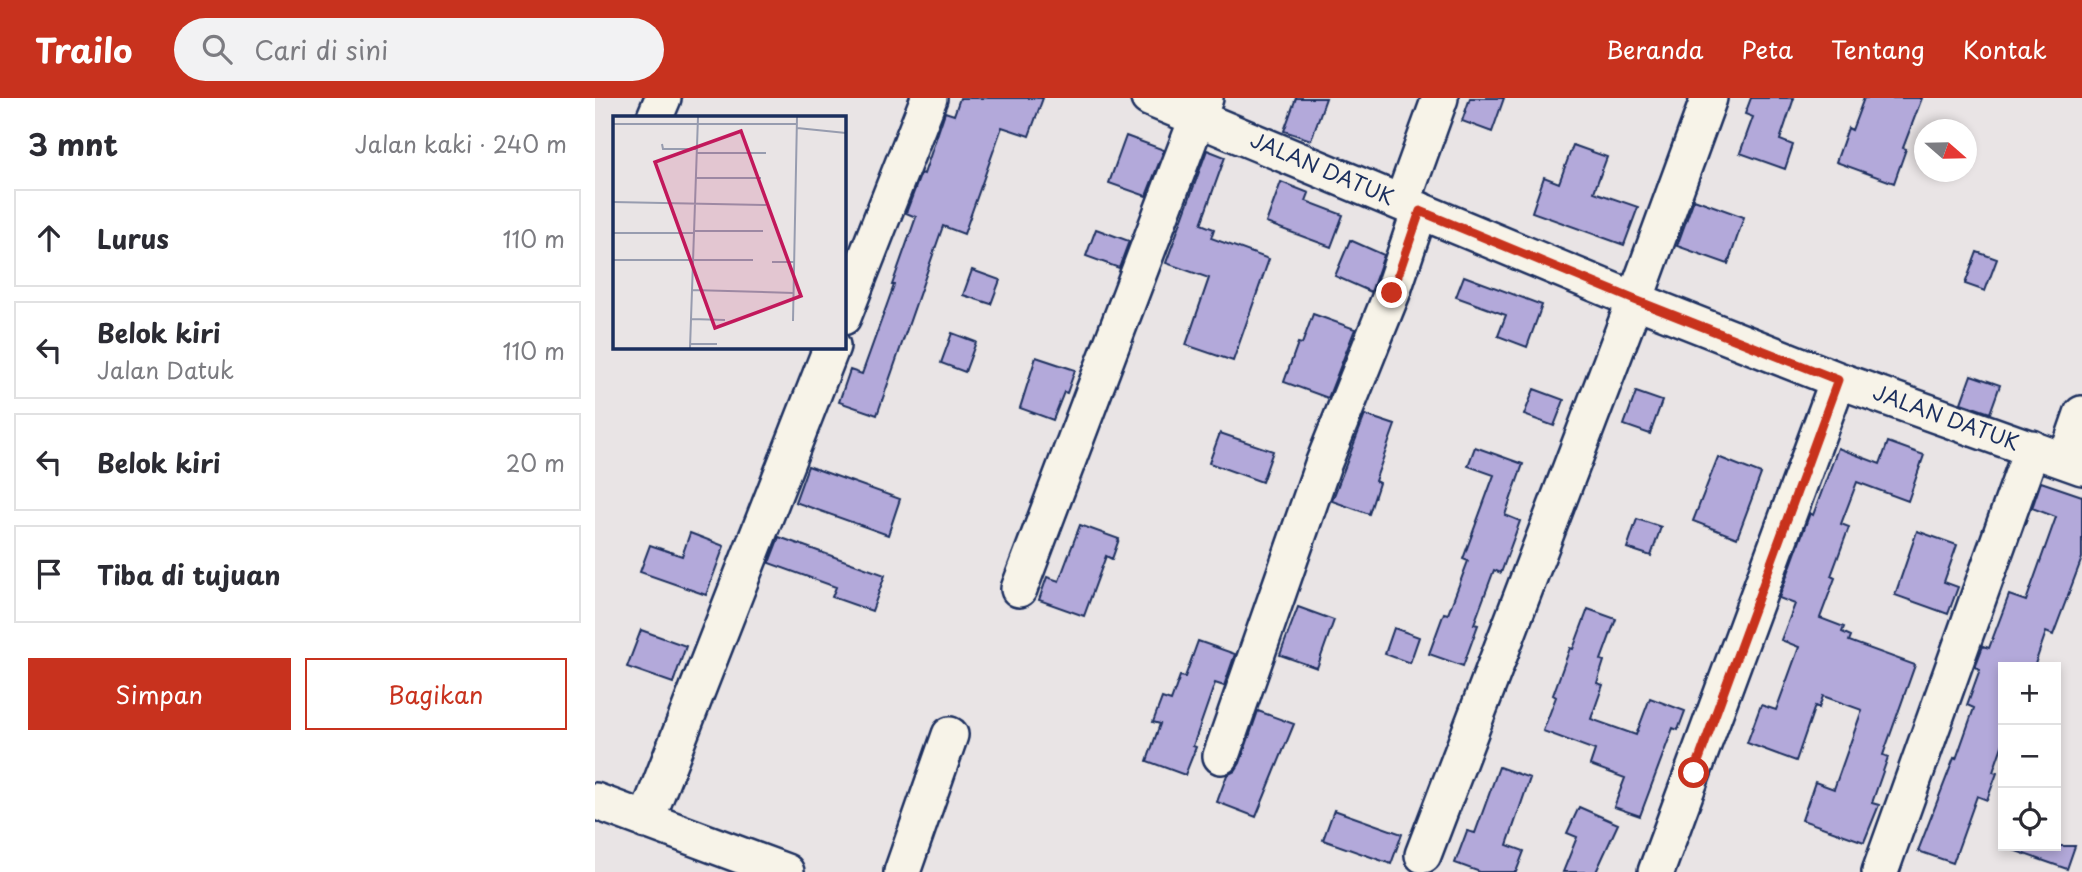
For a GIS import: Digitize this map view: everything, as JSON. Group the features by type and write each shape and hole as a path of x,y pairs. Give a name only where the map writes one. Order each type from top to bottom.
{"street":[{"path":"655,116 663,98"},
{"path":"845,312 929,98"},
{"name":"JALAN DATUK","path":"1150,98 1201,108 1411,207 1635,300 1838,380 2074,464"},
{"path":"1221,756 1322,467 1392,293 1411,207 1440,98"},
{"path":"1423,855 1635,300 1709,98"},
{"path":"1019,589 1201,108"},
{"path":"646,821 831,348"},
{"path":"1656,872 1838,380"},
{"path":"2074,464 2082,414"},
{"path":"1880,872 2032,448"},
{"path":"902,872 950,735"},
{"path":"595,801 786,872"}],"building":[{"path":"960,98 1043,98 1029,136 1002,127 964,234 943,226 877,415 839,402 850,370 862,374 916,217 906,213 921,173 924,174 945,112 954,115"},
{"path":"1296,98 1326,98 1311,140 1284,131"},
{"path":"1470,98 1504,98 1492,132 1462,121"},
{"path":"1751,98 1794,98 1780,140 1793,145 1785,169 1740,153 1753,117 1745,114"},
{"path":"1864,98 1922,98 1903,148 1906,149 1894,183 1836,162 1848,128 1852,130"},
{"path":"1126,136 1164,150 1146,196 1109,183"},
{"path":"1573,145 1607,157 1594,192 1638,207 1624,245 1532,212 1544,177 1559,183"},
{"path":"1207,150 1225,157 1201,224 1214,229 1211,238 1269,259 1233,361 1186,345 1209,278 1166,263"},
{"path":"1281,182 1309,193 1306,201 1343,215 1331,247 1266,223"},
{"path":"1694,199 1744,217 1728,264 1677,246"},
{"path":"1096,229 1129,241 1119,268 1086,256"},
{"path":"1350,240 1384,255 1371,292 1335,276"},
{"path":"1977,252 1997,259 1985,291 1965,284"},
{"path":"972,270 1000,280 991,304 963,295"},
{"path":"1464,276 1542,305 1527,347 1498,336 1506,315 1456,297"},
{"path":"1313,314 1355,329 1328,398 1284,382 1298,343 1302,344"},
{"path":"952,333 976,342 965,372 941,363"},
{"path":"1036,357 1075,370 1053,420 1020,408"},
{"path":"1971,375 2000,385 1990,413 1961,403"},
{"path":"1534,389 1564,400 1554,426 1524,415"},
{"path":"1636,392 1662,401 1650,434 1624,425"},
{"path":"1365,415 1395,425 1375,481 1379,483 1369,514 1332,501"},
{"path":"1220,433 1273,451 1262,482 1209,463"},
{"path":"1888,442 1924,455 1908,501 1857,482 1841,524 1849,527 1831,576 1835,578 1820,618 1844,627 1842,632 1851,636 1849,641 1915,665 1883,755 1888,757 1872,803 1879,805 1864,842 1802,820 1815,782 1834,789 1862,710 1823,696 1819,708 1815,706 1796,761 1747,743 1761,705 1776,710 1799,647 1781,640 1795,604 1779,598 1810,513 1813,515 1838,448 1880,464"},
{"path":"1475,447 1523,464 1505,515 1520,521 1501,573 1494,570 1474,624 1478,625 1463,666 1429,654 1468,561 1463,559 1494,475 1468,466"},
{"path":"1718,457 1761,474 1737,538 1693,521"},
{"path":"808,466 900,499 888,535 795,502"},
{"path":"2041,482 2082,496 2082,558 2053,635 2046,632 2036,662 1998,662 1998,758 1993,772 1997,773 1987,800 1977,796 1953,863 1918,851 1974,708 1967,705 1980,669 1975,667 1983,646 1989,648 2009,595 2026,601 2056,517 2032,508"},
{"path":"1637,519 1661,527 1651,556 1627,548"},
{"path":"1080,525 1119,539 1112,559 1106,556 1084,616 1039,600 1047,577 1059,581"},
{"path":"1917,531 1957,545 1944,582 1958,587 1948,614 1895,595"},
{"path":"690,533 724,546 706,595 640,572 650,545 682,556"},
{"path":"779,537 885,575 872,611 832,597 836,587 769,563"},
{"path":"1298,607 1334,620 1317,668 1280,655"},
{"path":"1588,609 1616,619 1601,660 1604,661 1597,683 1603,685 1591,719 1636,735 1650,698 1685,711 1678,730 1673,728 1640,816 1614,807 1625,778 1590,765 1595,750 1543,731 1570,648 1573,649"},
{"path":"1394,628 1419,637 1410,663 1385,654"},
{"path":"641,630 686,646 673,683 627,667"},
{"path":"1198,641 1235,654 1224,686 1215,683 1185,775 1147,761 1160,724 1153,722 1162,698 1171,701 1180,676 1185,677"},
{"path":"1258,711 1294,724 1256,817 1217,802 1227,775 1235,771 1240,763"},
{"path":"1499,767 1530,778 1507,845 1524,851 1516,872 1480,872 1455,863 1467,831 1475,833"},
{"path":"1579,807 1618,824 1596,872 1563,872 1577,837 1567,833"},
{"path":"1334,810 1402,834 1391,864 1323,840"},
{"path":"2061,846 2075,846 2067,869 2016,851 2061,851"}],"route":[{"path":"1392,293 1420,211 1838,380 1694,773"}]}
